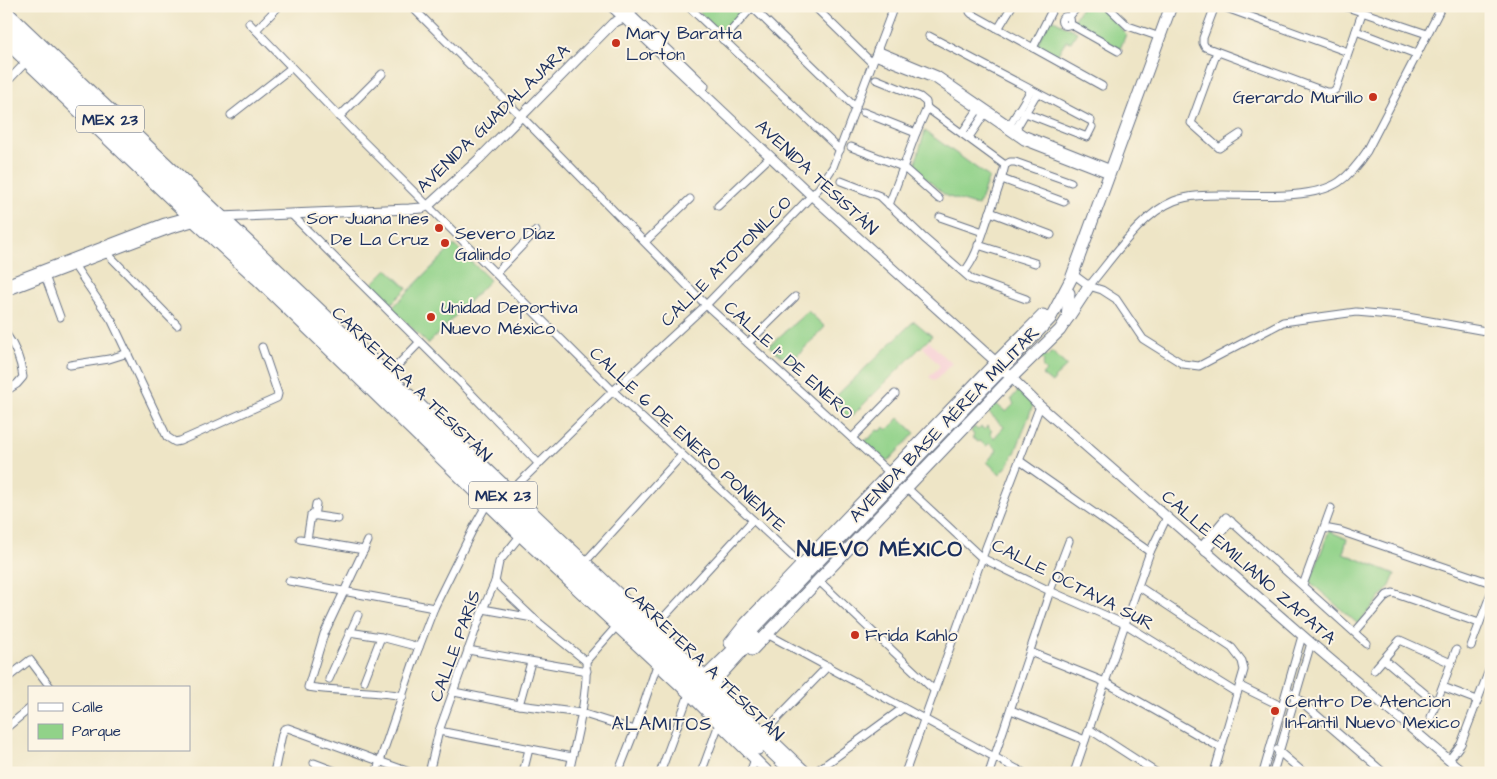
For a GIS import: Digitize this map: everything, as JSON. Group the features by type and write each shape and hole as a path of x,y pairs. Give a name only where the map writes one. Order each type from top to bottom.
{"main road":[{"name":"AVENIDA BASE AÉREA MILITAR","path":"703,688 733,669 906,487 1050,318 1065,296 1171,6"},
{"path":"6,10 205,216 256,279 520,536 657,665 703,688 764,732 807,773"},
{"name":"CARRETERA A TESISTÁN","path":"6,20 205,216 793,773"},
{"name":"CARRETERA A TESISTÁN","path":"6,34 466,455 651,630 782,773"},
{"path":"6,44 388,375 466,455 511,491 585,562 651,630"},
{"path":"1067,319 1089,286"},
{"name":"AVENIDA BASE AÉREA MILITAR","path":"703,688 724,650 746,623 891,474 1007,370 1060,330 1067,319 1065,296"},
{"name":"AVENIDA BASE AÉREA MILITAR","path":"715,666 746,637 1007,370"},
{"name":"AVENIDA BASE AÉREA MILITAR","path":"703,688 807,582 1007,370"},
{"path":"703,688 719,724 769,773"}],"street":[{"path":"256,30 279,6"},
{"name":"CALLE 1° DE ENERO","path":"411,6 706,305 891,474"},
{"name":"AVENIDA TESISTÁN","path":"611,6 626,16 814,194 1007,370"},
{"name":"AVENIDA TESISTÁN","path":"621,6 626,16 770,156 814,194"},
{"name":"AVENIDA GUADALAJARA","path":"6,291 44,273 177,219 205,216 422,208 449,187 612,23 626,16 638,6"},
{"path":"688,6 840,150"},
{"path":"814,6 874,56 937,74 1011,130 1110,172"},
{"name":"CALLE ATOTONILCO","path":"511,491 613,391 706,305 814,194 830,172 840,150 894,6"},
{"path":"998,29 1012,6"},
{"path":"1067,20 1078,6"},
{"path":"1107,6 1128,26 1160,37"},
{"path":"1215,6 1203,43 1205,47 1326,92 1332,92 1336,89 1362,13"},
{"path":"1221,6 1348,52"},
{"path":"1344,6 1427,34"},
{"path":"1089,286 1144,220 1174,201 1196,195 1284,195 1318,190 1338,183 1355,169 1367,151 1442,6"},
{"path":"723,40 753,7 856,108"},
{"path":"1034,48 1050,8 1118,51"},
{"path":"971,10 998,29 1102,86"},
{"name":"CALLE 6 DE ENERO PONIENTE","path":"249,23 339,117 613,391 802,565"},
{"path":"1356,31 1416,54"},
{"path":"928,36 1034,91 1092,124 1086,137 1022,112"},
{"path":"1216,52 1191,122 1219,148 1240,134"},
{"path":"6,83 26,62"},
{"path":"231,115 292,68"},
{"path":"339,117 382,74"},
{"path":"876,79 920,97 926,102 927,108 889,205"},
{"path":"1011,130 1034,91"},
{"path":"927,108 1005,164"},
{"path":"965,135 983,110"},
{"path":"863,112 916,133"},
{"path":"851,147 903,167 939,199"},
{"path":"718,206 770,156"},
{"path":"1005,164 1015,162 1071,182"},
{"path":"964,272 970,264 983,232 1002,179 1005,164"},
{"path":"1002,179 1064,202"},
{"path":"841,181 880,196 971,279 1026,299"},
{"path":"645,242 690,199"},
{"path":"990,212 1051,235"},
{"path":"291,214 459,381 539,464"},
{"path":"940,217 983,232"},
{"path":"496,273 536,231"},
{"path":"978,244 1035,263"},
{"path":"104,250 177,325"},
{"path":"72,262 112,321 166,438 175,442 180,441 277,398 278,394 262,348"},
{"path":"44,273 60,317"},
{"name":"AVENIDA GUADALAJARA","path":"6,284 44,273"},
{"path":"1072,276 1116,299 1143,339 1183,364 1191,366 1199,366 1283,322 1356,312 1402,316 1491,332"},
{"path":"748,343 794,298"},
{"path":"6,334 13,343 23,376 17,384 6,391"},
{"path":"388,375 419,343"},
{"path":"70,366 128,353"},
{"name":"CALLE EMILIANO ZAPATA","path":"1007,370 1040,406 1203,550 1464,773"},
{"path":"852,438 895,394"},
{"path":"905,773 982,558 1040,406"},
{"path":"585,562 682,456"},
{"path":"1020,461 1150,552"},
{"name":"CALLE OCTAVA SUR","path":"906,487 982,558 1125,624 1238,690 1281,706"},
{"path":"314,516 316,504"},
{"path":"376,773 434,608 474,527 488,504"},
{"path":"1303,585 1331,508"},
{"path":"338,519 311,515 304,540 364,550"},
{"path":"1074,773 1150,552 1167,517"},
{"path":"1203,550 1229,519 1366,642"},
{"path":"651,630 753,520"},
{"path":"1324,528 1340,531 1491,583"},
{"name":"CALLE PARÍS","path":"431,772 439,732 483,609 495,582 499,562 520,536"},
{"path":"368,541 324,634 308,687 403,696"},
{"path":"989,773 1050,591 1069,541"},
{"path":"818,580 934,690"},
{"path":"289,581 434,608"},
{"path":"495,582 533,618 586,661 587,671 581,714 569,773"},
{"path":"1138,586 1232,648 1242,661 1244,670 1214,773"},
{"path":"1355,632 1387,594 1393,592 1480,623"},
{"path":"1471,646 1491,593"},
{"path":"483,609 533,618"},
{"path":"329,679 358,614"},
{"path":"586,661 616,627"},
{"path":"349,632 381,637 419,647"},
{"path":"768,634 1024,773"},
{"path":"1263,773 1302,636"},
{"path":"364,681 381,637"},
{"path":"1374,670 1400,640 1451,663"},
{"path":"1273,773 1294,695 1311,643"},
{"path":"468,650 587,671"},
{"path":"1431,717 1456,650"},
{"path":"1030,652 1105,682 1221,748"},
{"path":"1384,659 1436,703"},
{"path":"6,679 30,660 50,686"},
{"path":"519,705 531,662"},
{"path":"618,773 657,665"},
{"path":"1450,760 1461,744 1491,665"},
{"path":"764,732 828,666"},
{"path":"1443,685 1478,698"},
{"path":"660,773 703,688"},
{"path":"1286,688 1384,773"},
{"path":"454,692 519,705 581,714 635,730"},
{"path":"814,773 903,708"},
{"path":"6,728 28,710"},
{"path":"1011,710 1085,740"},
{"path":"701,773 719,724"},
{"path":"274,773 282,734 284,729 288,728 412,773"},
{"path":"1089,729 1157,773"},
{"path":"439,732 572,757"},
{"path":"1271,745 1304,773"},
{"path":"523,773 528,749"},
{"path":"750,773 755,759"},
{"path":"314,763 328,771 340,773"}],"shaded area":[{"path":"929,341 952,363 935,381 929,377 940,366 923,347"}],"green space":[{"path":"693,6 749,6 724,36"},
{"path":"1082,6 1100,6 1126,34 1120,49 1073,21"},
{"path":"1050,18 1077,32 1071,42 1066,41 1056,57 1037,45"},
{"path":"925,131 989,177 978,206 946,196 914,168"},
{"name":"Unidad Deportiva Nuevo México","path":"454,245 490,280 428,344 392,308"},
{"path":"387,269 407,288 389,306 369,287"},
{"path":"808,311 825,327 790,363 769,346"},
{"path":"914,321 932,336 849,419 832,400"},
{"path":"1052,352 1067,366 1054,378 1052,383 1042,375 1046,371 1042,367 1044,361 1040,357 1043,354 1047,357"},
{"path":"1018,391 1033,405 1015,453 1012,455 1013,457 1009,464 1000,474 987,462 997,450 990,443 986,446 980,441 978,442 972,437 974,435 971,431 974,427 978,430 981,427 985,430 987,426 992,431 990,433 994,438 1004,427 988,412 996,404 1006,412 1014,404 1011,399"},
{"path":"899,418 915,433 887,462 865,442 877,430 881,431 884,427 887,430"},
{"path":"1329,531 1347,539 1343,553 1395,574 1390,586 1358,624 1310,582"}],"place":[{"name":"Mary Baratta Lorton","path":"616,43"},
{"name":"Gerardo Murillo","path":"1373,97"},
{"name":"Sor Juana Ines De La Cruz","path":"439,228"},
{"name":"Severo Diaz Galindo","path":"445,243"},
{"name":"Unidad Deportiva Nuevo México","path":"431,317"},
{"name":"Frida Kahlo","path":"855,635"},
{"name":"Centro De Atencion Infantil Nuevo Mexico","path":"1275,711"}],"district":[{"name":"NUEVO MÉXICO","path":"880,548"},
{"name":"ALAMITOS","path":"662,723"}]}
